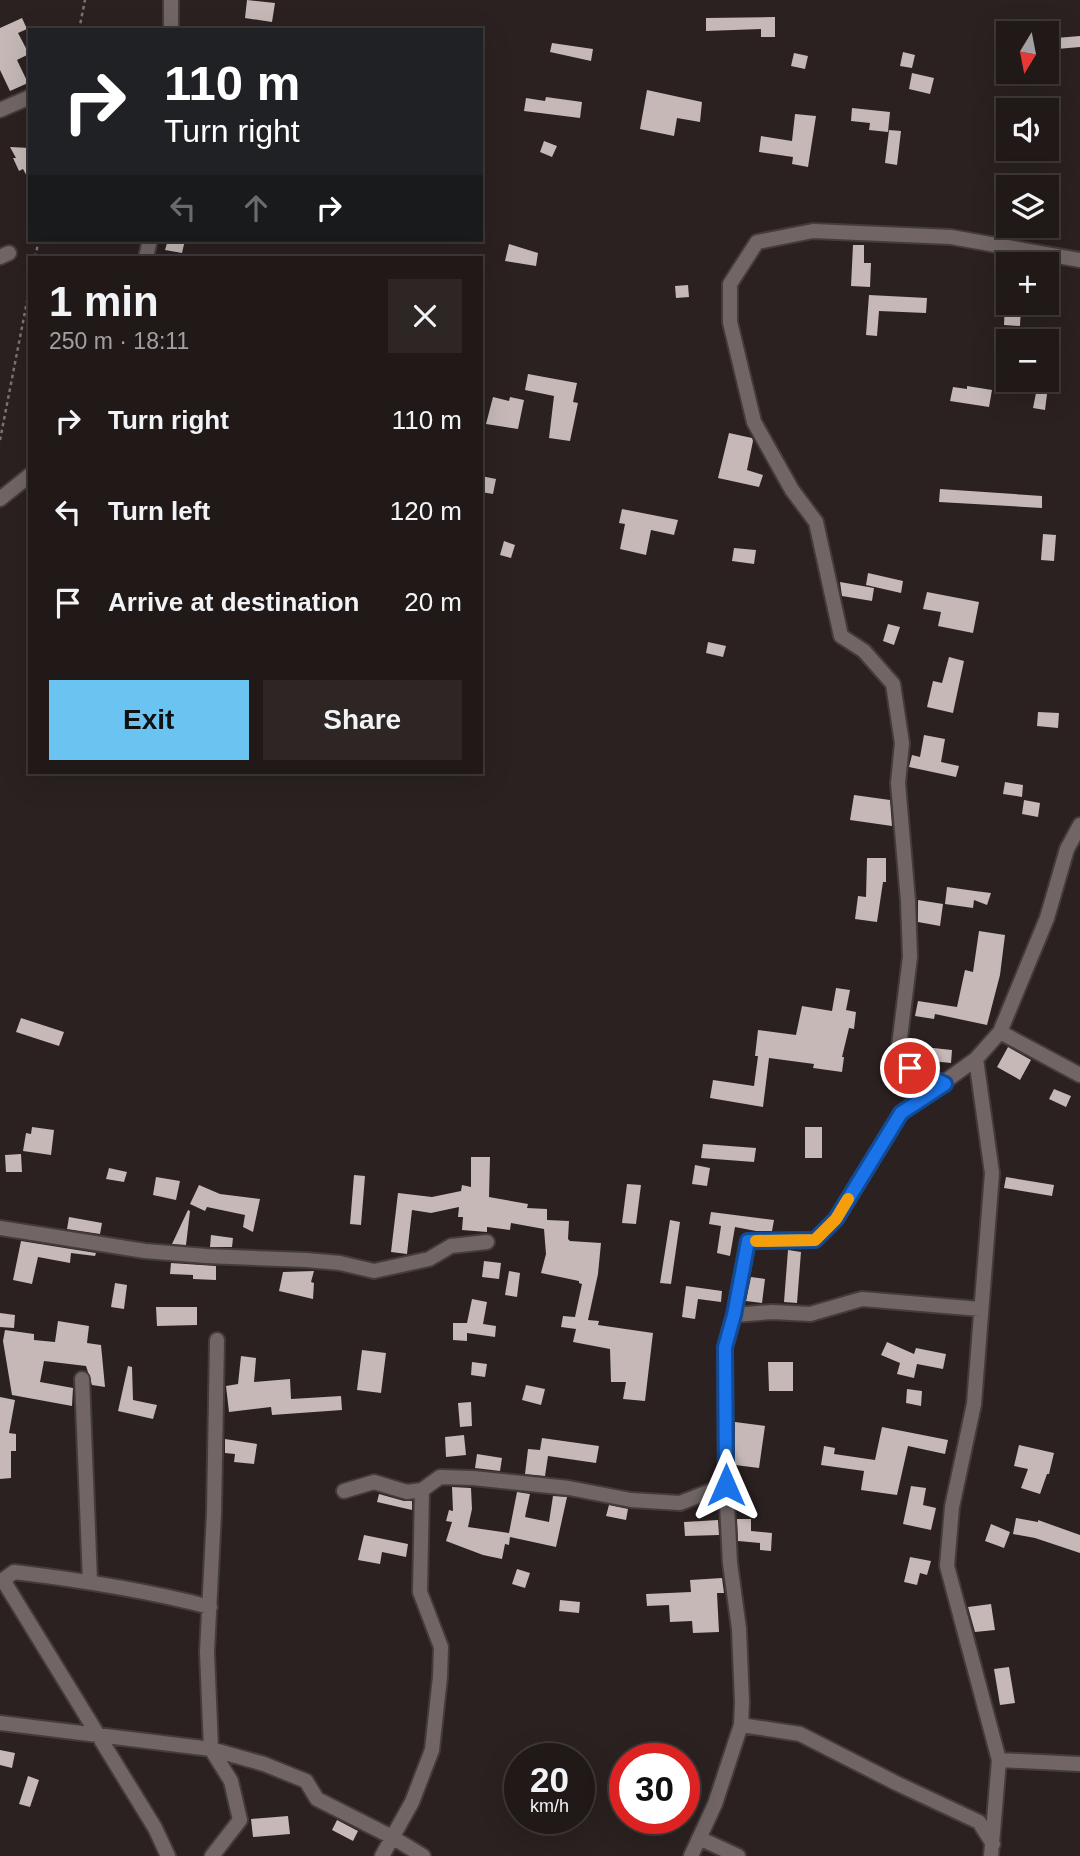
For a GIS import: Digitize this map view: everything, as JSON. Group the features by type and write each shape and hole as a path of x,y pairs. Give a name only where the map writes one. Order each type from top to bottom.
{"street":[{"path":"171,0 171,28"},
{"path":"0,110 28,98"},
{"path":"945,1084 910,1068 898,1054 910,957 898,783 902,743 894,684 864,651 841,636 816,522 792,490 754,422 730,322 730,284 757,242 813,231 951,237 1080,260"},
{"path":"0,499 28,477"},
{"path":"691,1856 715,1804 741,1725 739,1629 730,1563 726,1485 725,1347 748,1241 815,1240 836,1219 901,1113 945,1084 976,1059 1000,1032 1047,918 1067,849 1080,825"},
{"path":"1000,1032 1080,1075"},
{"path":"976,1059 992,1173 974,1404 952,1507 947,1566 999,1760 992,1850"},
{"path":"0,1228 145,1251 306,1260 340,1263 374,1271 429,1259 451,1246 487,1242"},
{"path":"734,1315 772,1312 810,1314 862,1299 980,1309"},
{"path":"212,1856 240,1821 231,1782 211,1749 207,1652 217,1340"},
{"path":"82,1379 90,1581"},
{"path":"344,1491 374,1482 407,1492 422,1490 440,1477 472,1478 569,1488 631,1500 680,1503 726,1485"},
{"path":"382,1856 412,1802 432,1750 440,1677 441,1647 420,1592 422,1490"},
{"path":"169,1856 155,1828 3,1580 14,1572 90,1581 165,1595 210,1607"},
{"path":"0,1724 211,1749 264,1764 306,1781 317,1799 423,1856"},
{"path":"741,1725 800,1734 979,1822 992,1850"},
{"path":"999,1760 1080,1764"},
{"path":"699,1838 737,1856"}],"path":[{"path":"79,28 85,0"},
{"path":"0,440 28,296"}],"building":[{"path":"247,0 275,3 272,22 245,18"},
{"path":"775,17 775,37 761,37 761,29 706,31 706,18"},
{"path":"22,18 27,29 18,33 28,54 17,60 28,83 10,91 0,70 0,28"},
{"path":"1080,36 1080,47 1059,49 1059,38"},
{"path":"552,43 593,49 591,61 550,52"},
{"path":"903,52 915,55 912,68 900,66"},
{"path":"794,53 808,56 805,69 791,66"},
{"path":"912,73 934,78 930,94 909,89"},
{"path":"647,90 702,102 700,122 677,118 674,136 640,129"},
{"path":"546,97 582,102 580,118 524,111 526,98 545,101"},
{"path":"852,108 890,112 888,132 869,130 870,123 851,121"},
{"path":"795,114 816,116 808,167 792,164 793,157 759,152 761,136 792,141"},
{"path":"889,130 901,131 897,165 885,163"},
{"path":"544,141 557,146 552,157 540,152"},
{"path":"10,147 28,148 28,178 23,169 19,171 13,158 16,158"},
{"path":"167,242 185,242 182,253 165,250"},
{"path":"509,244 538,253 536,266 505,261"},
{"path":"853,245 864,245 864,263 871,263 870,287 851,286"},
{"path":"688,285 689,297 676,298 675,286"},
{"path":"869,295 927,298 926,313 879,311 877,336 866,335"},
{"path":"1004,315 1021,315 1020,326 1004,325"},
{"path":"528,374 577,383 573,402 578,403 570,441 549,438 554,396 525,390"},
{"path":"967,386 992,390 989,407 950,401 953,387 967,389"},
{"path":"1036,393 1047,394 1045,410 1033,408"},
{"path":"493,397 509,401 510,397 524,400 518,429 486,424"},
{"path":"729,433 752,438 747,470 763,475 759,487 718,478"},
{"path":"483,476 496,479 493,494 483,492"},
{"path":"940,489 1042,496 1042,508 939,502"},
{"path":"622,509 678,520 674,535 651,530 646,555 620,549 625,524 619,523"},
{"path":"1043,534 1056,535 1054,561 1041,560"},
{"path":"504,541 515,545 511,558 500,555"},
{"path":"734,548 756,550 754,564 732,561"},
{"path":"868,573 903,581 901,593 866,585"},
{"path":"840,582 874,588 872,601 842,596"},
{"path":"927,592 979,602 973,633 938,626 941,612 923,609"},
{"path":"888,624 900,627 894,645 883,641"},
{"path":"708,642 726,646 723,657 706,653"},
{"path":"949,657 964,661 953,713 927,707 933,681 942,683"},
{"path":"1038,712 1059,713 1058,728 1037,726"},
{"path":"924,735 945,739 941,762 959,766 956,777 909,767 912,755 920,757"},
{"path":"1005,782 1023,785 1022,797 1003,794"},
{"path":"854,795 890,800 892,826 850,820"},
{"path":"1024,800 1040,803 1038,817 1022,814"},
{"path":"867,858 886,858 886,882 883,882 877,922 855,919 858,896 866,897"},
{"path":"947,887 991,893 987,905 974,900 973,908 945,904"},
{"path":"918,900 943,904 940,926 918,922"},
{"path":"979,931 1005,935 1000,975 987,1025 935,1014 934,1019 915,1016 918,1001 957,1007 965,970 973,972"},
{"path":"836,988 850,990 846,1010 856,1012 854,1029 849,1028 842,1057 842,1072 813,1068 814,1064 769,1058 763,1107 710,1098 713,1080 754,1086 758,1030 796,1035 802,1006 832,1011"},
{"path":"21,1018 64,1032 59,1046 16,1032"},
{"path":"924,1047 952,1050 951,1063 922,1060"},
{"path":"1008,1047 1031,1060 1020,1080 997,1067"},
{"path":"1054,1089 1071,1096 1066,1107 1049,1099"},
{"path":"32,1127 54,1130 51,1155 23,1151 26,1133 31,1134"},
{"path":"805,1127 822,1127 822,1158 805,1158"},
{"path":"703,1144 756,1148 754,1162 701,1158"},
{"path":"21,1154 22,1172 6,1172 5,1155"},
{"path":"471,1157 490,1157 489,1197 528,1204 527,1208 547,1209 547,1220 569,1221 570,1241 601,1243 598,1274 588,1320 599,1321 598,1325 653,1333 645,1401 623,1399 626,1382 611,1382 610,1349 573,1342 576,1329 561,1327 563,1316 575,1317 582,1284 579,1281 541,1273 546,1254 544,1229 511,1223 510,1230 487,1227 487,1232 462,1230 463,1217 458,1217 459,1207 431,1213 412,1210 407,1254 391,1252 398,1193 432,1197 461,1191 462,1185 471,1187"},
{"path":"695,1165 710,1168 707,1186 692,1184"},
{"path":"109,1168 127,1172 124,1182 106,1179"},
{"path":"354,1175 365,1176 361,1225 350,1224"},
{"path":"156,1177 180,1181 176,1200 153,1195"},
{"path":"1006,1177 1054,1185 1052,1196 1004,1188"},
{"path":"627,1184 641,1185 636,1224 622,1223"},
{"path":"199,1185 220,1194 260,1199 253,1232 243,1227 245,1215 207,1207 205,1211 190,1204"},
{"path":"188,1210 186,1245 172,1244"},
{"path":"711,1212 774,1220 772,1231 735,1227 730,1256 717,1253 721,1226 709,1224"},
{"path":"69,1217 102,1223 100,1234 67,1229"},
{"path":"670,1220 680,1222 671,1284 660,1283"},
{"path":"211,1235 233,1238 232,1247 210,1247"},
{"path":"21,1241 96,1253 95,1256 71,1253 70,1263 38,1257 32,1284 13,1280"},
{"path":"788,1250 801,1252 797,1303 784,1302"},
{"path":"484,1261 501,1263 499,1279 482,1277"},
{"path":"171,1263 216,1266 216,1280 170,1274"},
{"path":"314,1271 311,1282 314,1283 313,1299 279,1291 283,1272"},
{"path":"509,1271 520,1273 517,1297 505,1295"},
{"path":"751,1277 765,1279 762,1303 746,1301"},
{"path":"115,1283 127,1285 124,1309 111,1307"},
{"path":"686,1286 722,1291 721,1302 698,1299 695,1319 682,1317"},
{"path":"472,1299 487,1302 483,1324 496,1326 495,1337 467,1333 467,1341 453,1340 453,1323 467,1323"},
{"path":"156,1307 197,1307 197,1325 157,1326"},
{"path":"0,1313 15,1315 14,1328 0,1327"},
{"path":"58,1321 89,1326 87,1343 101,1345 105,1387 92,1385 86,1366 44,1361 40,1382 73,1388 72,1406 12,1395 3,1341 5,1330 34,1334 34,1340 55,1342"},
{"path":"887,1342 914,1354 916,1348 946,1354 943,1369 917,1364 914,1378 897,1374 900,1363 881,1355"},
{"path":"362,1350 386,1353 381,1393 357,1390"},
{"path":"241,1356 256,1358 254,1382 290,1379 291,1399 341,1396 342,1410 272,1415 271,1407 229,1412 226,1386 238,1384"},
{"path":"472,1362 487,1364 485,1377 471,1375"},
{"path":"768,1362 793,1362 793,1391 769,1391"},
{"path":"128,1366 132,1367 133,1400 157,1405 153,1419 118,1411"},
{"path":"526,1385 545,1389 541,1405 522,1400"},
{"path":"907,1389 922,1391 921,1406 906,1403"},
{"path":"0,1397 15,1400 9,1433 16,1434 16,1451 11,1451 11,1478 0,1479"},
{"path":"471,1402 472,1426 460,1427 458,1403"},
{"path":"735,1422 765,1426 759,1468 735,1465"},
{"path":"882,1427 948,1440 945,1454 908,1446 897,1495 861,1490 864,1471 821,1465 824,1446 835,1448 834,1454 875,1460"},
{"path":"464,1435 466,1455 446,1457 445,1437"},
{"path":"542,1438 599,1446 596,1463 548,1456 545,1476 525,1474 528,1449 540,1450"},
{"path":"225,1439 257,1444 254,1464 234,1462 235,1454 225,1453"},
{"path":"1019,1445 1054,1453 1040,1494 1021,1488 1028,1469 1014,1466"},
{"path":"477,1454 502,1458 500,1471 475,1468"},
{"path":"911,1486 926,1488 923,1505 936,1508 931,1530 903,1524"},
{"path":"452,1487 471,1488 472,1509 468,1527 509,1533 517,1492 530,1494 525,1517 549,1522 553,1496 567,1497 556,1547 510,1537 509,1545 505,1544 502,1559 446,1541 452,1522 446,1521 449,1510 453,1511"},
{"path":"379,1494 412,1501 412,1510 377,1502"},
{"path":"609,1505 628,1509 626,1520 606,1516"},
{"path":"1016,1518 1038,1520 1080,1535 1080,1553 1035,1538 1013,1534"},
{"path":"737,1519 751,1519 751,1531 772,1533 771,1551 760,1550 760,1543 738,1541"},
{"path":"718,1520 719,1535 685,1536 684,1522"},
{"path":"991,1524 1010,1532 1004,1548 985,1541"},
{"path":"364,1535 408,1544 406,1557 382,1552 380,1564 358,1560"},
{"path":"910,1557 931,1561 927,1575 920,1573 917,1585 904,1582"},
{"path":"517,1569 530,1573 525,1588 512,1584"},
{"path":"722,1578 724,1593 717,1593 719,1632 693,1633 692,1621 670,1622 669,1605 647,1606 646,1594 691,1592 690,1580"},
{"path":"560,1600 580,1602 579,1613 559,1611"},
{"path":"991,1604 995,1630 975,1632 968,1607"},
{"path":"1009,1667 1015,1703 1000,1705 994,1669"},
{"path":"0,1750 15,1753 12,1768 0,1765"},
{"path":"28,1776 39,1780 30,1807 19,1804"},
{"path":"288,1816 290,1834 253,1837 251,1819"},
{"path":"337,1820 358,1831 353,1841 332,1830"}],"slow traffic":[{"path":"756,1241 815,1240 836,1219 848,1199"}],"route":[{"path":"726,1485 725,1347 748,1241 815,1240 836,1219 901,1113 945,1084 910,1068"}]}
